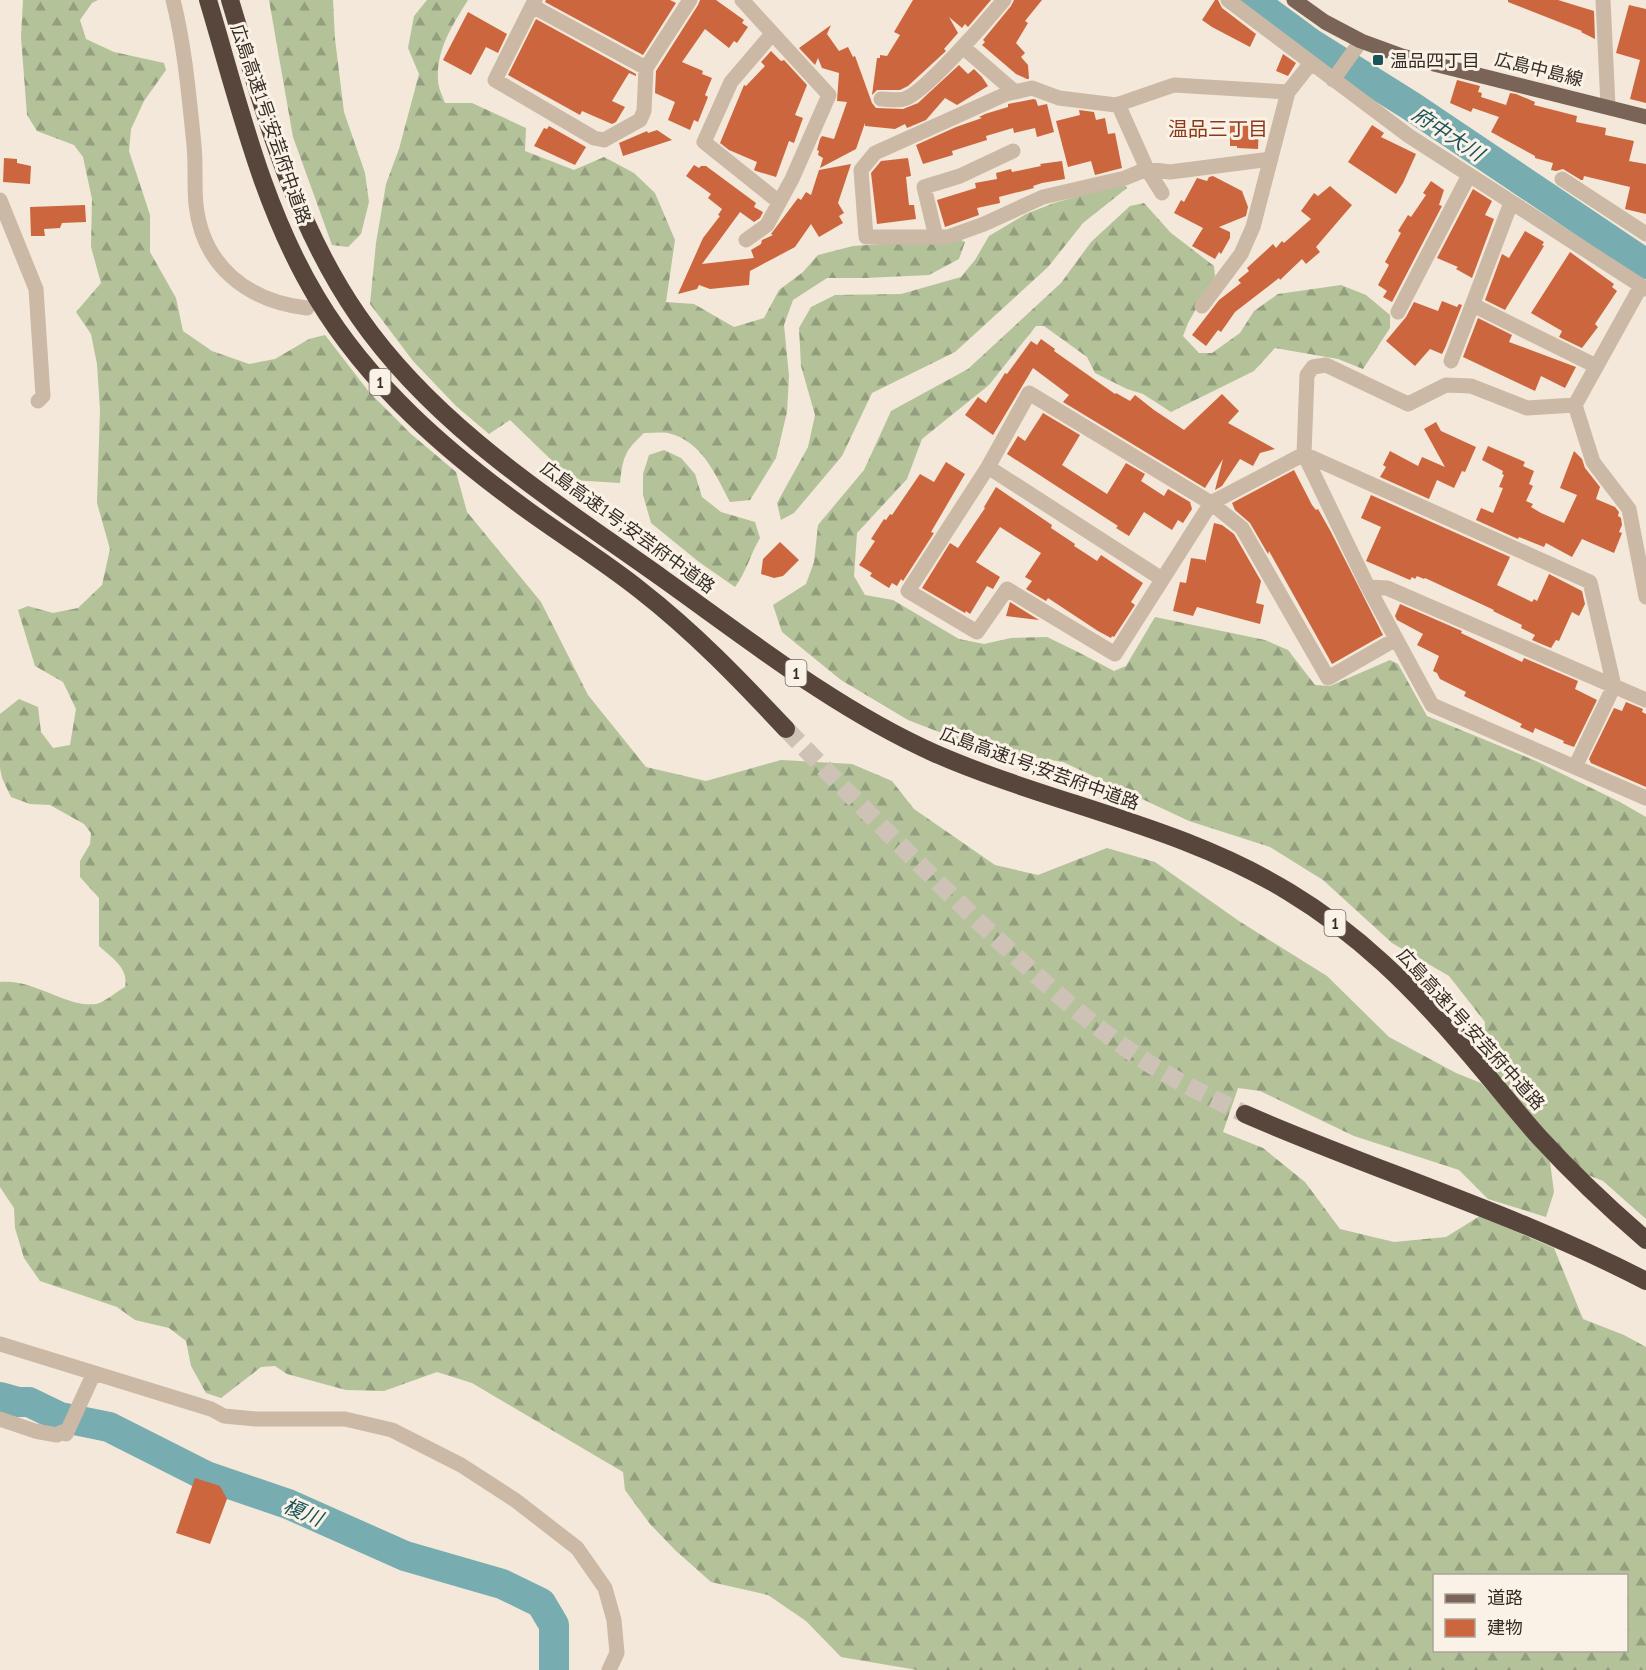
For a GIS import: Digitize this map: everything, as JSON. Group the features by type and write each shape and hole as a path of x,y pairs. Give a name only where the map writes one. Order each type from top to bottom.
{"highway":[{"name":"広島高速1号;安芸府中道路","path":"207,0 263,179 296,259 317,298 341,335 395,398 426,428 491,483 666,610 726,665 786,729"},
{"name":"広島高速1号;安芸府中道路","path":"230,0 284,168 315,241 354,309 384,349 439,408 504,463 762,650 839,701 891,731 964,766 1182,841 1254,872 1324,915 1375,955 1403,981 1461,1044 1539,1136 1619,1217 1646,1240"},
{"path":"1245,1114 1302,1139 1475,1204 1592,1254 1646,1281"}],"main road":[{"name":"広島中島線","path":"1294,0 1325,22 1361,40 1402,56 1646,117"}],"street":[{"path":"173,0 186,75 194,148 196,205 202,235 217,262 238,284 284,306 307,308"},
{"path":"646,68 533,3 495,80 594,138 604,140 640,120 644,111 646,68 690,0"},
{"path":"742,0 829,95 792,179 766,225 746,240"},
{"path":"881,99 906,99 924,85 963,47 1004,0"},
{"path":"1228,0 1409,136 1644,288 1575,405 1593,462 1629,509 1646,597"},
{"path":"1603,0 1608,106"},
{"path":"772,34 731,82 704,142 779,202"},
{"path":"1333,80 1361,40"},
{"path":"963,47 1015,92"},
{"path":"1202,306 1241,254 1253,227 1288,92 1311,63"},
{"path":"1271,159 1170,172 1147,169 1125,178 1043,197 984,224 948,237 866,237 861,170 875,153 1006,94 1032,88 1059,98 1118,104 1174,85 1288,92"},
{"path":"1118,104 1147,169 1162,193"},
{"path":"936,237 924,187 960,176 1013,151"},
{"path":"1398,312 1469,175"},
{"path":"1562,179 1646,234"},
{"path":"0,200 36,289 43,396 38,401"},
{"path":"1451,361 1511,203"},
{"path":"1473,305 1596,366"},
{"path":"1575,405 1527,408 1471,386 1446,386 1408,404 1326,365 1313,367 1307,375 1304,454 1368,587 1432,705 1646,798"},
{"path":"1304,454 1211,503 1115,654 1007,589 976,632 908,591 988,467 1029,393 1211,503 1242,528 1328,678 1396,639"},
{"path":"1304,454 1590,582 1614,687 1575,767"},
{"path":"988,467 1162,579"},
{"path":"1368,587 1387,588 1646,700"},
{"path":"0,1344 211,1409 224,1416 256,1419 345,1419 392,1430 460,1465 515,1500 577,1548 605,1588 614,1620 617,1653 609,1670"},
{"path":"0,1419 35,1431 57,1435 62,1432 66,1434 94,1373"}],"green space":[{"path":"23,0 98,0 92,3 80,20 86,39 114,52 164,63 166,70 144,101 131,129 129,151 150,215 150,252 176,298 183,331 212,351 249,364 275,359 309,339 325,335 369,392 411,434 456,472 467,512 541,602 588,695 646,767 706,781 781,760 852,764 892,781 914,809 995,865 1038,875 1107,848 1155,862 1239,921 1327,976 1389,1037 1456,1073 1481,1083 1550,1162 1554,1192 1546,1217 1488,1199 1459,1170 1354,1136 1260,1091 1238,1088 1223,1132 1263,1148 1305,1182 1340,1229 1394,1242 1446,1237 1480,1216 1554,1248 1583,1319 1624,1335 1646,1347 1646,1670 917,1670 841,1657 806,1621 768,1595 711,1582 650,1524 625,1490 623,1472 472,1383 437,1372 384,1391 346,1390 287,1374 275,1366 261,1367 221,1398 206,1393 191,1366 186,1341 169,1328 135,1320 117,1307 40,1281 24,1258 15,1228 14,1208 0,1187 0,982 25,984 73,1002 96,1004 125,987 126,980 122,969 99,946 99,898 80,877 80,861 90,844 91,833 84,824 50,805 30,804 11,797 0,768 0,714 19,699 38,707 41,732 53,748 70,745 76,709 63,682 35,666 18,610 28,606 53,613 78,608 102,585 110,549 97,503 100,410 97,364 91,334 76,312 101,283 91,247 92,199 83,157 74,145 37,131 27,115 21,37"},
{"path":"269,0 333,0 335,39 344,112 365,173 369,202 361,234 348,247 332,245 293,137"},
{"path":"427,0 468,0 447,38 440,58 438,83 445,103 472,103 526,128 525,151 574,170 604,157 634,173 655,193 675,240 666,302 694,304 734,327 764,318 779,290 803,272 818,255 853,246 959,239 965,242 959,259 929,275 827,278 793,300 784,325 789,376 787,412 776,458 750,500 730,502 713,470 699,451 680,437 668,433 644,433 638,439 626,455 620,483 572,480 510,420 489,434 456,406 413,361 370,304 376,243 386,184 399,149 419,74 408,48 414,16"},
{"path":"1124,183 1127,188 1083,223 1048,267 955,352 872,393 842,456 794,513 781,520 777,503 808,447 815,415 801,366 799,328 811,307 835,295 901,294 961,277 975,260 989,236 1026,214 1054,203"},
{"path":"1144,203 1171,233 1214,266 1215,276 1183,336 1199,353 1212,353 1240,333 1254,311 1278,294 1341,285 1366,295 1390,315 1390,328 1363,369 1338,359 1275,348 1254,371 1171,412 1143,394 1127,389 1095,373 1087,357 1044,326 1036,326 989,385 922,439 907,479 857,533 854,576 865,595 893,600 959,639 984,644 1011,638 1047,637 1114,671 1126,666 1155,617 1265,640 1288,650 1315,685 1330,686 1390,660 1398,664 1427,716 1536,761 1646,817 1646,1219 1603,1181 1583,1173 1483,1062 1485,1022 1449,976 1392,943 1323,880 1270,847 1189,821 1063,762 983,749 908,720 841,680 782,632 773,605 806,584 814,562 818,525 864,470 891,411 968,369 1061,283 1091,242 1130,206"},
{"path":"664,450 681,458 695,474 702,497 721,512 755,522 760,538 735,587 699,562 651,523 643,495 643,474 649,455"}],"building":[{"path":"546,0 670,0 676,3 643,55 545,2"},
{"path":"700,0 716,0 744,20 742,23 748,27 737,43 734,41 729,48 705,29 682,62 703,71 702,74 712,78 705,95 708,97 698,122 694,120 690,130 668,120 675,102 655,93 656,71"},
{"path":"913,0 991,0 968,27 965,24 962,28 949,17 958,33 944,49 946,51 908,86 900,90 877,90 872,95 877,58 880,58 880,55 887,56 900,35 894,32"},
{"path":"1014,0 1042,0 1025,21 1028,23 1016,43 1025,53 1021,57 1028,65 1029,79 1016,74 982,45 985,42 983,40"},
{"path":"1215,0 1218,0 1222,8 1256,34 1250,47 1202,20"},
{"path":"1508,0 1558,0 1594,11 1595,39 1582,31 1508,2"},
{"path":"1629,5 1646,9 1646,103 1630,99 1640,60 1616,53"},
{"path":"468,12 507,34 498,53 486,47 471,75 443,60"},
{"path":"536,19 636,74 636,76 629,73 612,101 625,107 616,122 612,124 582,111 580,115 508,75"},
{"path":"831,25 827,34 839,51 848,47 853,57 855,56 872,103 876,108 903,109 918,103 959,65 968,74 974,69 988,86 957,105 945,98 926,120 907,128 905,124 895,129 865,126 865,123 856,149 820,168 823,158 818,155 817,150 820,139 822,136 834,139 847,102 837,101 839,73 822,68 818,58 815,65 799,48"},
{"path":"771,51 781,61 784,60 807,85 795,115 803,118 794,143 789,141 776,177 754,170 757,162 729,150 720,143 744,85 746,86 765,66 761,62"},
{"path":"1283,54 1296,63 1288,76 1276,71"},
{"path":"1457,80 1480,86 1478,92 1482,93 1481,97 1506,105 1510,93 1516,94 1535,102 1534,105 1577,116 1576,122 1606,128 1605,135 1634,141 1629,161 1646,164 1646,214 1625,209 1630,187 1584,176 1581,180 1563,169 1551,170 1553,163 1535,158 1491,132 1499,117 1473,108 1471,112 1450,103"},
{"path":"1034,99 1038,106 1047,104 1054,132 1037,137 1035,128 1014,133 1013,128 986,136 987,140 952,151 953,155 923,164 916,145 982,118 979,117 985,114 1008,107 1008,104"},
{"path":"1079,110 1094,112 1096,120 1105,118 1108,134 1115,133 1122,168 1095,175 1091,161 1068,167 1056,121 1080,115"},
{"path":"1230,122 1259,123 1258,149 1230,146"},
{"path":"1372,125 1384,133 1381,137 1416,154 1396,194 1348,162"},
{"path":"549,126 586,147 575,165 534,146 544,128 547,129"},
{"path":"657,130 672,140 623,156 619,143 647,131 648,133"},
{"path":"4,158 17,159 17,163 31,166 30,184 3,182"},
{"path":"908,158 911,176 906,177 909,205 914,205 916,219 877,224 871,173 881,161"},
{"path":"1062,161 1065,179 1042,183 1033,186 1034,188 999,197 1000,203 977,208 979,215 945,227 937,200 976,188 975,183 997,179 996,173 1011,169 1012,172"},
{"path":"851,164 838,203 844,213 839,216 843,223 819,237 811,224 795,247 750,271 749,285 710,289 699,285 697,289 678,294 703,238 720,216 718,215 722,209 708,198 711,194 686,176 694,165 699,168 706,166 756,203 754,207 763,212 754,222 740,212 702,264 754,258 751,250 761,244 762,240 773,235 771,234 798,198 801,200 806,192 811,195 819,170"},
{"path":"1213,176 1242,191 1248,207 1246,216 1219,227 1230,232 1230,238 1221,254 1219,252 1215,259 1192,246 1203,228 1174,213 1181,200 1184,202 1197,178 1207,181"},
{"path":"1431,181 1444,190 1439,205 1442,206 1392,302 1383,297 1387,291 1378,285 1389,265 1385,262 1401,233 1398,231 1408,215 1411,217 1426,195 1423,193"},
{"path":"1330,186 1352,205 1316,247 1320,252 1306,264 1302,259 1280,280 1279,278 1235,312 1221,332 1218,330 1206,346 1192,335 1219,300 1241,283 1238,280 1249,271 1247,268 1273,244 1276,248 1282,241 1284,243 1311,219 1301,211 1314,193 1318,196"},
{"path":"1473,189 1492,201 1485,215 1494,219 1472,278 1456,269 1458,267 1437,258"},
{"path":"85,205 86,222 62,223 60,228 44,229 45,236 31,236 30,207"},
{"path":"1525,231 1544,242 1542,245 1544,246 1505,310 1485,300 1502,254 1509,258"},
{"path":"1570,252 1614,284 1612,287 1617,291 1595,324 1598,327 1582,348 1559,337 1562,331 1531,313"},
{"path":"1442,301 1457,307 1459,304 1462,305 1445,348 1442,354 1430,349 1415,366 1386,341 1406,317 1414,302 1438,311"},
{"path":"1478,318 1512,335 1509,342 1576,367 1565,388 1541,376 1535,391 1463,357"},
{"path":"1041,339 1055,349 1054,351 1115,394 1130,401 1135,395 1184,430 1222,394 1239,411 1228,423 1275,449 1260,453 1253,466 1240,459 1222,486 1215,490 1223,459 1205,488 1063,402 1069,395 1033,368 993,435 965,415 978,397 986,403 1005,373 1007,374 1031,341 1037,345"},
{"path":"1043,413 1080,435 1062,465 1107,494 1126,463 1145,474 1141,481 1164,496 1168,489 1190,502 1192,509 1183,523 1178,520 1172,530 1144,512 1129,536 1116,528 1118,526 1007,454 1018,436 1025,441"},
{"path":"1436,422 1441,431 1476,447 1465,472 1462,471 1454,488 1437,480 1429,499 1380,477 1386,467 1383,465 1390,451 1418,466 1422,457 1445,467 1424,429"},
{"path":"1488,446 1525,462 1523,466 1534,471 1529,484 1533,486 1526,501 1533,504 1531,507 1541,513 1564,523 1577,495 1560,488 1574,451 1582,459 1585,468 1600,487 1596,499 1615,507 1619,512 1618,516 1621,518 1622,525 1619,532 1622,533 1614,553 1582,539 1572,557 1546,543 1544,547 1519,537 1518,539 1476,520 1481,508 1493,513 1503,488 1499,487 1504,475 1503,471 1482,460"},
{"path":"946,462 965,474 931,532 934,533 903,581 901,579 897,586 892,583 889,588 870,576 872,573 859,565 875,541 871,539 884,519 892,515 920,474 934,482"},
{"path":"1294,470 1312,505 1316,510 1318,509 1331,532 1383,635 1332,664 1269,551 1268,554 1250,523 1235,510 1232,503"},
{"path":"996,487 1052,525 1051,528 1075,544 1074,546 1097,561 1101,555 1143,583 1131,602 1135,605 1114,637 1111,638 1098,631 1048,598 1046,601 1026,589 1032,581 1025,577 1041,553 1000,527 976,562 1000,577 993,589 987,586 970,614 922,588 950,543 958,548"},
{"path":"1371,495 1510,557 1497,585 1532,602 1534,599 1537,601 1549,574 1582,591 1585,604 1579,616 1572,612 1559,641 1556,640 1551,648 1532,640 1535,635 1494,610 1425,578 1417,576 1410,580 1366,561 1381,527 1361,518"},
{"path":"1214,523 1222,525 1234,534 1261,581 1256,603 1264,605 1260,624 1197,607 1193,616 1173,611 1180,582 1186,583 1191,558 1205,560 1205,563"},
{"path":"780,542 799,560 783,576 774,578 761,574 763,559"},
{"path":"1010,602 1039,620 1006,616"},
{"path":"1400,604 1462,631 1461,633 1522,662 1524,658 1578,681 1575,689 1597,700 1574,747 1535,728 1533,733 1520,727 1522,724 1464,696 1466,692 1440,679 1433,671 1439,656 1417,645 1423,634 1397,620 1395,616"},
{"path":"1626,702 1643,709 1642,712 1646,714 1646,787 1591,763 1589,759 1614,708 1622,711"},
{"path":"195,1478 220,1486 227,1499 210,1544 176,1533"}],"waterway":[{"name":"府中大川","path":"1252,0 1312,44 1411,106 1646,264"},
{"name":"榎川","path":"0,1397 18,1402 29,1402 60,1417 109,1427 206,1476 288,1504 405,1556 502,1584 541,1603 554,1625 554,1670"}],"tunnel":[{"path":"786,729 954,898 1067,1002 1137,1056 1198,1091 1245,1114"}],"place":[{"name":"温品四丁目","path":"1378,60"}],"district":[{"name":"温品三丁目","path":"1218,129"}]}
